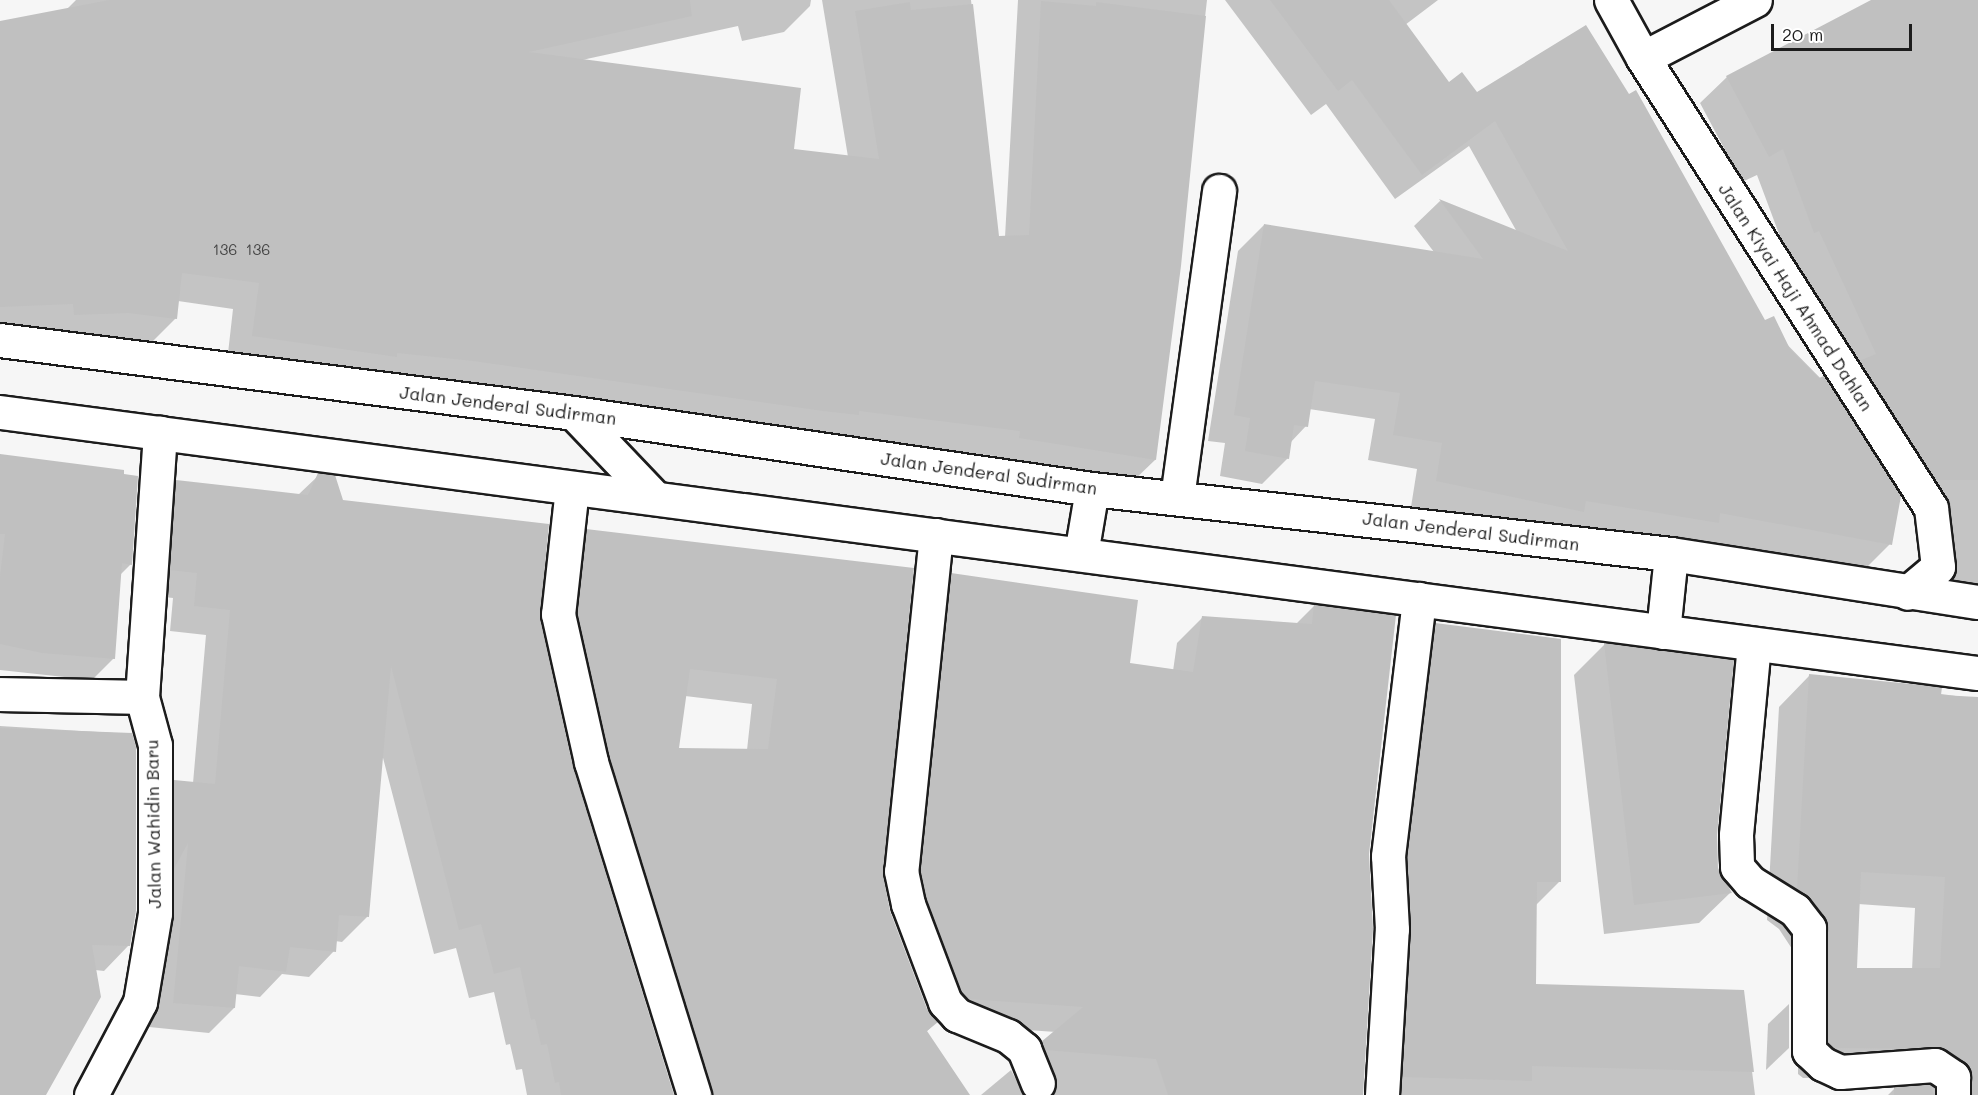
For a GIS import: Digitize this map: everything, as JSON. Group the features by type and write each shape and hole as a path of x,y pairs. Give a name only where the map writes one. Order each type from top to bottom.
{"street":[{"name":"Jalan Kiyai Haji Ahmad Dahlan","path":"1611,0 1643,58 1931,508 1938,567 1907,593"},
{"path":"1643,58 1755,0"},
{"path":"1177,498 1219,191"},
{"name":"Jalan Jenderal Sudirman","path":"0,340 574,413 1092,489 1671,554 1907,593 1978,602"},
{"path":"0,411 1978,674"},
{"path":"574,413 655,498"},
{"name":"Jalan Wahidin Baru","path":"91,1095 140,1002 155,914 155,745 142,697 160,433"},
{"path":"572,488 558,614 591,762 694,1095"},
{"path":"1081,554 1092,489"},
{"path":"936,535 901,871 908,904 945,1002 957,1015 1008,1036 1024,1049 1038,1083"},
{"path":"1663,632 1671,554"},
{"path":"1382,1095 1392,929 1388,856 1419,599"},
{"path":"1754,644 1736,835 1737,867 1750,882 1796,910 1809,928 1809,1051 1822,1064 1840,1072 1935,1065 1953,1077 1953,1095"},
{"path":"0,694 142,697"}],"building":[{"path":"109,0 690,0 692,16 529,52 801,88 794,149 879,159 855,11 910,2 911,10 973,4 999,236 1029,235 1041,1 1096,6 1096,2 1206,16 1181,266 1156,460 1019,438 1020,431 859,411 859,415 823,411 473,361 397,353 397,357 252,336 259,283 182,273 177,319 129,313 74,315 73,304 0,307 0,21"},
{"path":"1270,0 1389,0 1449,82 1462,72 1477,92 1586,25 1629,94 1636,90 1765,320 1774,316 1790,349 1819,378 1824,376 1901,496 1892,545 1720,513 1719,523 1586,501 1584,512 1436,481 1442,443 1393,435 1400,393 1315,381 1308,427 1294,425 1289,459 1245,451 1250,418 1234,415 1264,224 1483,259 1439,199 1568,251 1495,121 1422,175 1352,80 1338,91"},
{"path":"1871,0 1978,0 1978,480 1935,480 1859,361 1876,354 1819,231 1814,233 1783,149 1769,157 1726,76"},
{"path":"0,454 124,470 124,474 138,476 132,565 122,563 115,659 42,653 0,644 0,576 5,534 0,534"},
{"path":"318,473 335,475 343,500 549,524 540,618 573,767 674,1095 561,1095 559,1082 555,1083 547,1044 541,1045 535,1019 531,1020 520,967 494,974 481,924 459,930 391,666 369,917 339,915 336,952 290,947 286,972 239,966 235,1008 173,1003 188,843 174,869 174,780 215,784 230,610 194,606 197,573 169,570 176,480 308,495"},
{"path":"586,529 914,568 883,875 890,911 927,1009 938,1022 927,1031 970,1095 712,1095 609,757 577,613","holes":["690,669 777,679 768,749 679,748"]},
{"path":"951,573 1138,600 1130,663 1193,672 1202,616 1312,624 1314,604 1396,615 1369,854 1373,929 1363,1095 1168,1095 1156,1059 1045,1050 1041,1042 1083,1007 968,999 961,992 926,899 920,870"},
{"path":"1435,623 1561,639 1561,882 1537,882 1536,984 1744,990 1754,1072 1532,1066 1532,1081 1402,1077 1411,930 1407,857"},
{"path":"1604,643 1734,660 1717,835 1718,868 1732,893 1634,905"},
{"path":"1809,674 1942,687 1941,695 1978,697 1978,1095 1972,1095 1969,1068 1945,1049 1833,1048 1828,1043 1828,927 1810,898 1797,889","holes":["1861,872 1945,877 1940,968 1857,968"]},
{"path":"0,728 132,733 136,747 136,911 130,946 92,945 101,997 46,1095 0,1095"},
{"path":"1930,1084 1934,1095 1894,1095 1894,1087"}]}
